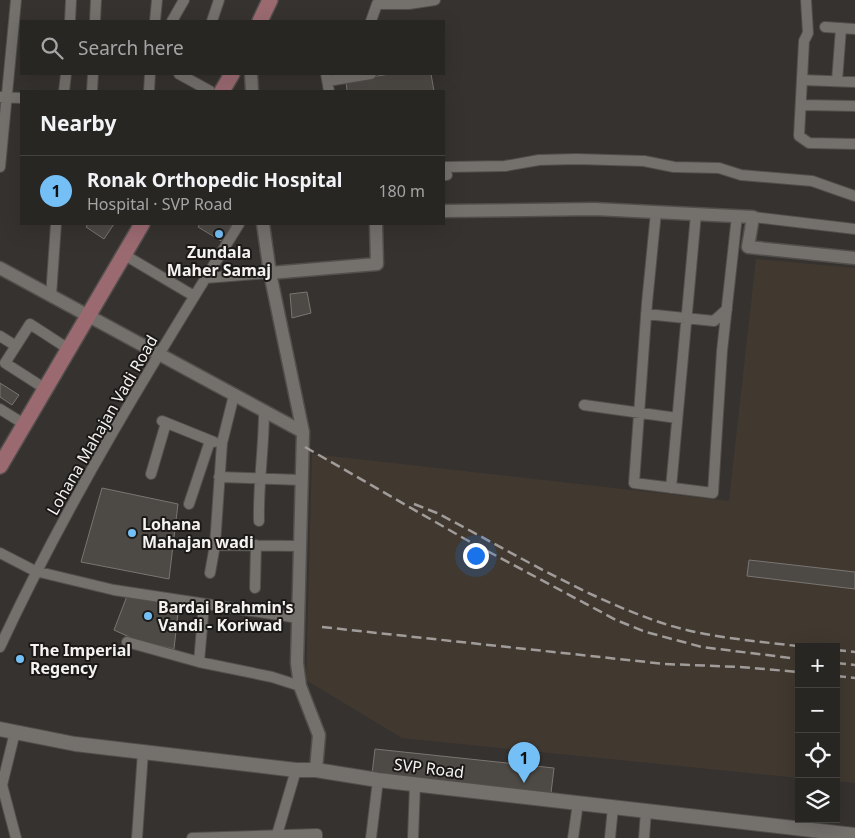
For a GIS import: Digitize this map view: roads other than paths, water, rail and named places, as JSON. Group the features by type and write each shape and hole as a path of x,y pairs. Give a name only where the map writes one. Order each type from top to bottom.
{"main road":[{"path":"260,20 270,0"},
{"path":"223,90 231,75"},
{"path":"0,466 138,225"},
{"name":"SVP Road","path":"0,729 75,744 296,770 316,770 378,780 855,836"}],"street":[{"path":"0,167 3,97 16,0"},
{"path":"70,20 71,0"},
{"path":"95,20 96,0"},
{"path":"155,20 157,0"},
{"path":"173,20 184,0"},
{"path":"212,20 219,0"},
{"path":"372,20 378,4 409,4 435,0"},
{"path":"806,0 808,33 804,41 799,136 809,143 855,144"},
{"path":"825,27 855,29"},
{"path":"837,81 841,28"},
{"path":"64,90 66,75"},
{"path":"92,90 93,75"},
{"path":"148,90 150,75"},
{"path":"182,75 208,90"},
{"path":"251,75 252,90"},
{"path":"327,82 364,75"},
{"path":"802,80 855,82"},
{"path":"3,97 20,98"},
{"path":"802,105 855,106"},
{"path":"446,172 548,160 636,161 674,166 719,168 741,175 812,181 855,196"},
{"path":"445,211 595,208 753,217 855,229"},
{"path":"656,212 638,411 634,483 713,493 727,308 737,216"},
{"path":"671,488 696,214"},
{"path":"753,217 748,247 855,258"},
{"path":"51,296 56,225"},
{"name":"Lohana Mahajan Vadi Road","path":"0,647 35,571 159,354 238,225"},
{"path":"263,225 270,273 302,432 297,663 300,686 319,735 316,770"},
{"path":"206,278 377,264 376,225"},
{"path":"123,254 194,296"},
{"path":"0,268 302,432"},
{"path":"646,314 714,321 727,308"},
{"path":"44,388 5,363 30,324 67,348"},
{"path":"0,336 16,346"},
{"path":"210,573 215,545 222,444 234,395"},
{"path":"584,405 638,411 677,418"},
{"path":"0,409 24,424"},
{"path":"259,521 258,488 264,411"},
{"path":"151,474 164,422 222,444"},
{"path":"190,504 210,441"},
{"path":"219,477 301,480"},
{"path":"215,545 300,546"},
{"path":"255,588 256,545"},
{"path":"0,554 35,571 114,590 298,618"},
{"path":"199,662 204,604"},
{"path":"127,642 199,662 272,677 300,686"},
{"path":"16,732 2,786 16,838"},
{"path":"137,838 143,752"},
{"path":"277,836 296,770"},
{"path":"371,838 378,780"},
{"path":"413,838 415,784"},
{"path":"573,838 578,803"},
{"path":"610,838 613,807"},
{"path":"644,838 646,811"},
{"path":"194,838 317,834 317,838"}],"railway":[{"path":"305,447 465,539 616,620 646,632 702,647 795,659"},
{"path":"414,504 437,513 576,587 662,623 715,636 795,646"},
{"path":"322,627 665,664 795,672"},
{"path":"840,650 855,652"},
{"path":"840,663 855,665"},
{"path":"840,676 855,678"}],"place":[{"name":"Zundala Maher Samaj","path":"219,234"},
{"name":"Lohana Mahajan wadi","path":"132,533"},
{"name":"Bardai Brahmin's Vandi - Koriwad","path":"148,616"},
{"name":"The Imperial Regency","path":"20,659"},
{"name":"Ronak Orthopedic Hospital","path":"524,783"}]}
